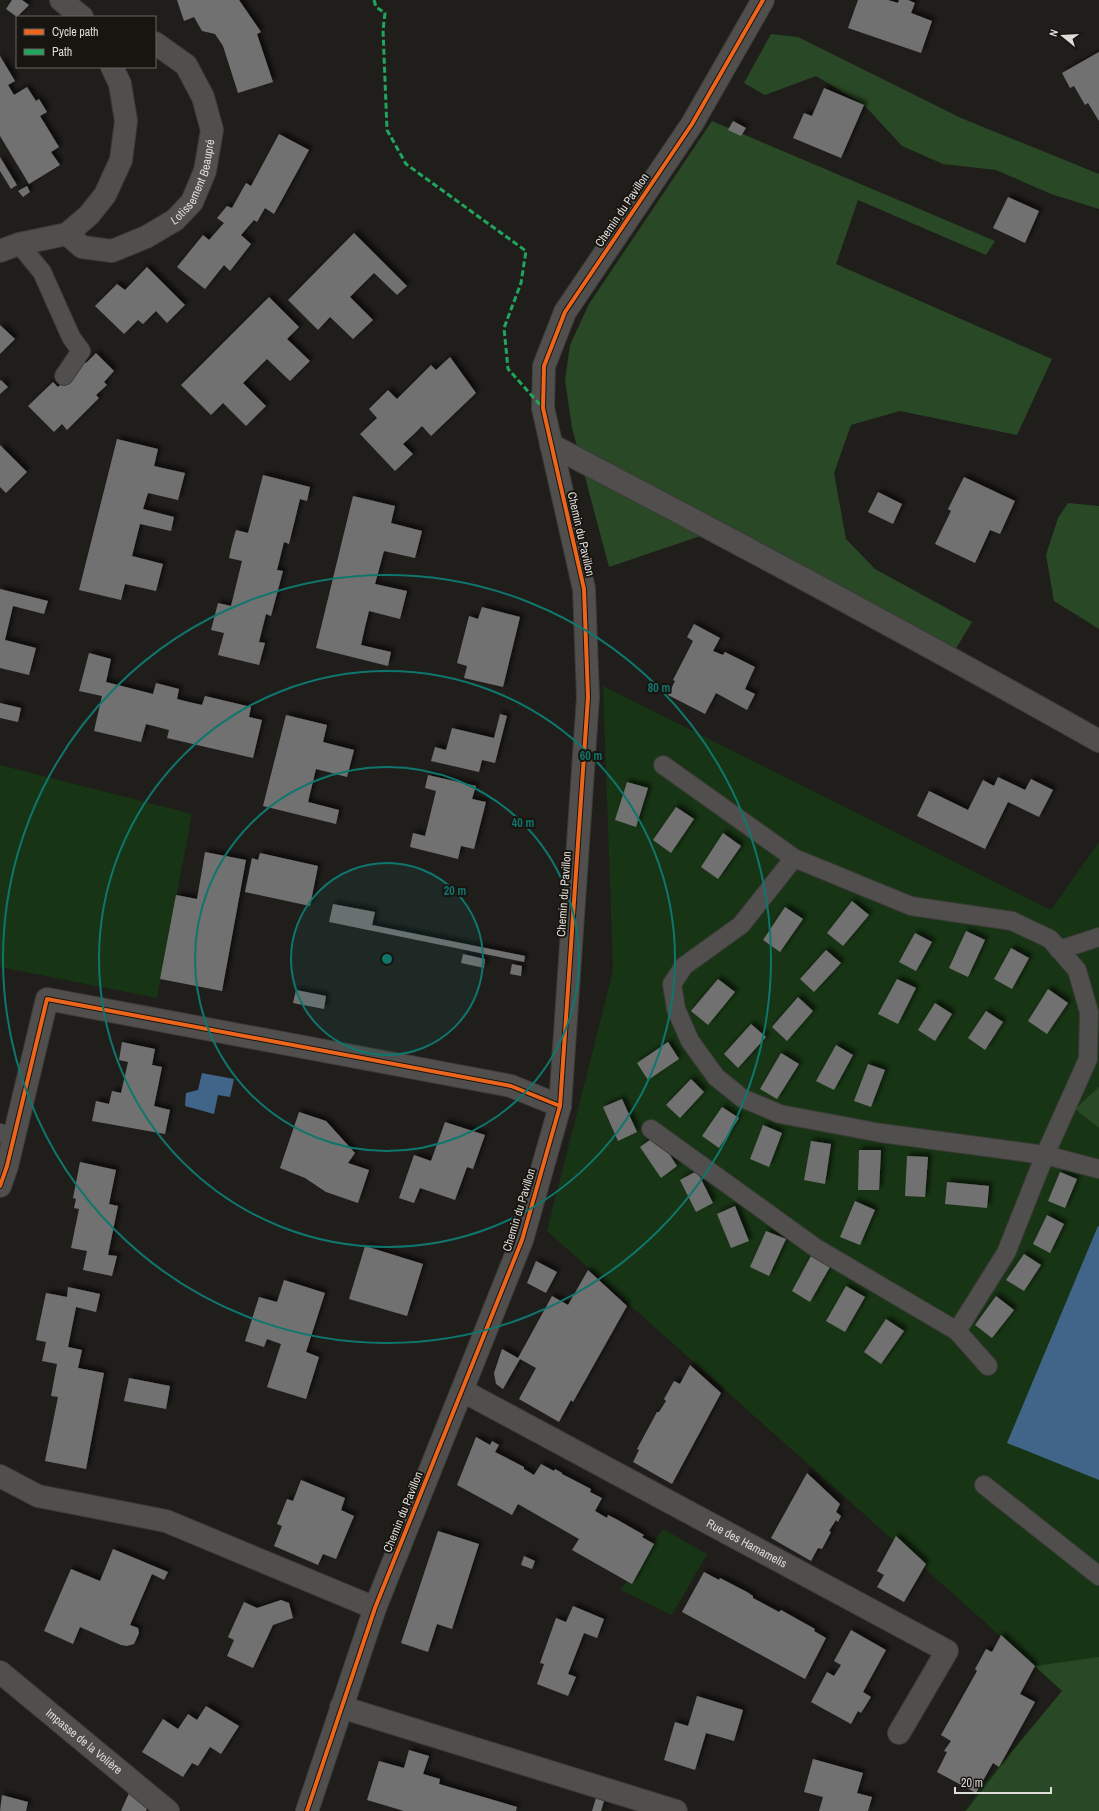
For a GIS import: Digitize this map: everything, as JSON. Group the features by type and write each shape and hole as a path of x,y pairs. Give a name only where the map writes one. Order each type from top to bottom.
{"street":[{"path":"61,0 81,16"},
{"name":"Chemin du Pavillon","path":"307,1811 375,1608 463,1391 522,1240 560,1106 588,697 584,589 543,408 544,366 565,312 692,124 763,0"},
{"name":"Lotissement Beaupré","path":"67,234 82,247 112,251 146,237 175,220 192,202 205,171 212,130 203,97 186,65 156,44"},
{"path":"9,247 67,234 89,214 105,195 121,160 126,121 120,84 112,68"},
{"path":"551,445 775,562 939,651 1099,741"},
{"path":"0,1186 7,1166 7,1135 47,999 511,1086 560,1106"},
{"name":"Rue des Hamamelis","path":"463,1391 947,1651 900,1733"},
{"path":"0,1476 38,1496 166,1521 375,1608"},
{"name":"Impasse de la Volière","path":"0,1672 168,1811"},
{"path":"341,1707 676,1811"}],"lane":[{"path":"9,247 42,272 71,337 81,351 64,376"},
{"path":"663,765 794,858 911,906 1012,921 1050,939 1077,970 1090,1012 1093,1059 1045,1155 1006,1253 957,1331"},
{"path":"794,858 741,925 684,966 672,984 676,1009 690,1041 716,1077 742,1098 780,1114 881,1133 1045,1155 1099,1170"},
{"path":"1059,950 1099,938"},
{"path":"652,1129 816,1248 957,1331 988,1366"},
{"path":"984,1486 1099,1576"}],"green space":[{"path":"771,34 798,37 961,118 1099,174 1099,209 1051,194 996,170 943,164 902,146 864,105 816,76 765,95 744,83"},
{"path":"712,121 995,241 986,255 858,200 836,264 1052,359 1017,435 900,411 851,425 834,473 846,539 875,569 972,622 955,650 727,527 609,567 572,428 565,380 570,345 589,304"},
{"path":"1068,503 1099,506 1099,629 1054,601 1046,555 1058,518"},
{"path":"603,686 1051,910 1099,842 1099,1811 965,1811 985,1783 1062,1691 547,1231 613,971"},
{"path":"0,765 192,814 157,998 0,967"},
{"path":"1099,1087 1099,1128 1075,1109"},
{"path":"663,1529 707,1554 672,1615 621,1590"},
{"path":"1099,1657 1099,1811 966,1811 1062,1691 1035,1666"}],"water":[{"path":"202,1073 234,1079 230,1097 218,1095 214,1114 185,1106 186,1093 198,1090"},
{"path":"1098,1226 1099,1227 1099,1480 1007,1443"}],"building":[{"path":"12,0 22,0 29,5 18,16 16,16 6,9"},
{"path":"177,0 239,0 261,32 257,34 273,82 238,93 223,46 215,34 202,31 194,17 184,21"},
{"path":"858,0 888,0 898,3 899,0 908,0 915,3 911,13 932,21 921,53 848,28"},
{"path":"1099,52 1099,121 1088,103 1085,105 1074,86 1070,88 1062,73"},
{"path":"0,56 15,81 8,85 14,95 27,87 36,101 39,99 47,112 40,116 59,147 51,152 60,165 29,184 0,136"},
{"path":"824,88 864,105 841,158 793,138 804,113 812,116"},
{"path":"733,121 746,128 741,136 728,130"},
{"path":"279,134 309,150 274,214 265,208 257,222 254,220 241,235 251,244 230,271 224,265 205,289 177,267 203,235 209,240 224,223 217,218 227,206 232,208 246,183 251,186"},
{"path":"0,157 17,185 11,189 0,171"},
{"path":"27,186 30,192 23,197 18,191"},
{"path":"1008,197 1039,211 1025,243 993,228"},
{"path":"354,233 407,286 397,295 374,273 350,297 373,320 353,339 330,317 318,330 288,300"},
{"path":"147,267 185,305 167,323 156,311 143,324 138,320 124,334 95,306 117,284 125,290"},
{"path":"269,297 299,327 287,339 310,361 290,381 267,359 243,383 266,406 246,426 223,403 211,415 181,385"},
{"path":"0,325 15,339 0,354"},
{"path":"96,353 114,371 104,382 107,385 96,395 99,398 67,430 62,424 54,432 28,406 53,382 58,387 84,362 86,363"},
{"path":"450,357 476,393 431,436 422,426 403,444 413,454 395,471 360,434 377,418 369,409 388,390 397,399 431,365 436,370"},
{"path":"1,380 8,387 0,394 0,381"},
{"path":"117,439 158,449 154,466 185,473 178,500 148,493 143,509 174,517 171,531 140,524 132,556 163,564 156,591 125,584 121,600 79,590"},
{"path":"0,445 27,472 6,493 0,487"},
{"path":"263,475 310,487 307,501 300,499 289,544 284,542 277,570 283,571 271,616 266,614 259,642 265,643 259,665 218,655 224,633 211,630 218,603 231,606 242,561 229,558 232,544 236,530 248,533"},
{"path":"964,477 1015,501 1000,534 990,530 975,563 935,544 951,511 948,509"},
{"path":"878,492 902,504 893,524 868,512"},
{"path":"353,496 395,506 391,523 422,531 415,558 384,551 375,584 407,591 400,619 369,611 361,645 391,652 388,666 316,648"},
{"path":"0,589 48,601 44,614 13,606 5,640 36,648 29,675 0,668"},
{"path":"482,607 520,617 503,687 464,678 467,666 457,663 469,616 478,619"},
{"path":"694,624 720,638 713,651 723,655 725,652 755,667 745,689 755,694 747,710 716,693 705,714 668,695 675,681 673,680 693,641 687,637"},
{"path":"89,653 111,659 106,682 153,694 156,683 179,689 177,699 202,705 205,696 251,707 249,717 262,720 253,758 167,738 169,730 146,724 141,742 94,731 102,696 79,691"},
{"path":"0,703 21,708 18,722 0,718"},
{"path":"500,714 507,716 495,763 482,760 479,772 431,761 435,747 446,750 452,728 494,738"},
{"path":"286,715 327,725 323,742 354,750 347,777 316,769 308,802 339,810 336,824 263,806"},
{"path":"428,775 476,786 472,799 486,802 474,849 461,846 458,859 410,847 413,833 425,836 436,791 425,788"},
{"path":"998,777 1025,790 1031,779 1053,790 1039,817 1008,802 985,849 917,816 929,791 968,810 983,780 994,786"},
{"path":"627,782 648,788 636,827 615,820"},
{"path":"676,807 694,819 671,853 653,840"},
{"path":"723,833 741,846 718,879 701,867"},
{"path":"205,852 246,860 222,991 160,979 176,895 197,899"},
{"path":"260,853 318,866 310,906 245,892 252,858 258,860"},
{"path":"852,901 869,915 843,946 827,933"},
{"path":"333,904 375,912 372,925 525,956 524,962 329,922"},
{"path":"785,907 803,919 780,952 763,940"},
{"path":"966,931 985,940 968,977 949,968"},
{"path":"915,933 932,942 916,971 899,962"},
{"path":"1011,948 1029,958 1012,989 994,979"},
{"path":"826,950 841,963 814,992 800,979"},
{"path":"463,954 485,959 484,968 461,963"},
{"path":"512,964 522,966 521,976 510,974"},
{"path":"718,979 735,992 708,1025 691,1011"},
{"path":"897,979 916,988 898,1024 878,1014"},
{"path":"1048,989 1068,1003 1047,1034 1028,1021"},
{"path":"296,990 326,996 324,1009 293,1003"},
{"path":"798,997 813,1011 787,1041 772,1027"},
{"path":"935,1003 952,1014 935,1041 918,1030"},
{"path":"986,1011 1003,1022 985,1050 968,1038"},
{"path":"751,1024 766,1037 738,1068 724,1054"},
{"path":"122,1042 155,1049 152,1065 162,1067 154,1106 170,1110 165,1134 92,1121 96,1101 109,1104 112,1091 121,1093 128,1062 119,1060"},
{"path":"668,1042 679,1059 648,1080 637,1063"},
{"path":"836,1045 853,1055 834,1090 816,1081"},
{"path":"781,1053 799,1064 777,1099 760,1089"},
{"path":"868,1064 885,1070 871,1107 854,1101"},
{"path":"691,1079 704,1092 680,1118 666,1105"},
{"path":"622,1099 637,1132 618,1141 603,1107"},
{"path":"722,1107 739,1118 719,1148 702,1136"},
{"path":"299,1112 326,1121 355,1153 348,1163 369,1170 358,1203 326,1192 305,1178 280,1168"},
{"path":"445,1122 485,1135 473,1169 467,1167 455,1200 420,1188 414,1203 399,1198 414,1155 431,1161"},
{"path":"763,1125 782,1133 769,1167 750,1159"},
{"path":"657,1135 677,1166 661,1178 640,1147"},
{"path":"811,1141 831,1144 825,1184 804,1180"},
{"path":"859,1150 881,1150 879,1190 858,1190"},
{"path":"907,1156 928,1157 925,1197 905,1196"},
{"path":"80,1162 116,1170 109,1204 118,1206 108,1255 117,1256 112,1276 83,1270 87,1251 71,1248 79,1209 74,1208 76,1199 73,1198"},
{"path":"697,1171 713,1203 696,1212 680,1180"},
{"path":"1060,1172 1077,1179 1065,1208 1048,1201"},
{"path":"947,1182 989,1186 987,1208 945,1204"},
{"path":"855,1201 875,1210 860,1245 840,1237"},
{"path":"735,1206 749,1241 731,1248 717,1214"},
{"path":"1047,1215 1064,1224 1050,1253 1033,1244"},
{"path":"766,1231 786,1239 769,1276 750,1267"},
{"path":"365,1246 423,1264 407,1316 349,1299"},
{"path":"1024,1254 1041,1265 1024,1291 1006,1280"},
{"path":"811,1256 830,1267 810,1302 792,1291"},
{"path":"536,1261 557,1272 546,1293 527,1283"},
{"path":"588,1270 627,1306 573,1402 571,1400 559,1422 519,1399 536,1368 520,1359 503,1389 496,1384 494,1373 502,1349 518,1358 552,1296 568,1305"},
{"path":"284,1280 325,1293 306,1352 319,1357 306,1399 267,1387 281,1344 267,1339 264,1347 245,1341 259,1297 277,1302"},
{"path":"846,1286 865,1297 845,1332 826,1321"},
{"path":"68,1287 100,1294 96,1312 76,1307 68,1347 82,1350 78,1368 104,1373 86,1469 45,1461 58,1397 51,1396 57,1364 42,1361 46,1342 36,1340 46,1293 67,1297"},
{"path":"996,1296 1014,1310 992,1338 975,1325"},
{"path":"886,1319 904,1331 881,1364 864,1352"},
{"path":"690,1365 721,1393 672,1484 633,1462 639,1450 637,1449 657,1412 659,1412 666,1401 664,1399 674,1381 680,1384"},
{"path":"129,1378 170,1386 166,1409 124,1401"},
{"path":"476,1437 490,1445 492,1441 499,1445 495,1452 524,1467 524,1469 534,1475 541,1464 554,1471 555,1469 591,1489 590,1492 602,1498 595,1511 607,1518 608,1515 616,1519 644,1535 642,1537 654,1544 632,1584 572,1550 579,1539 518,1504 512,1515 457,1485"},
{"path":"807,1473 840,1504 836,1512 841,1516 838,1522 836,1520 829,1531 831,1532 822,1549 818,1548 811,1561 771,1538"},
{"path":"301,1480 345,1498 341,1510 354,1516 336,1559 323,1554 318,1565 274,1546 282,1526 277,1524 287,1499 293,1501"},
{"path":"438,1531 479,1544 452,1629 437,1624 428,1652 401,1643"},
{"path":"896,1536 926,1564 904,1602 877,1587 884,1575 877,1571"},
{"path":"113,1549 168,1572 164,1580 152,1574 130,1625 138,1628 139,1633 134,1644 127,1646 121,1645 80,1627 73,1644 44,1631 71,1569 100,1581"},
{"path":"524,1556 535,1561 532,1569 521,1565"},
{"path":"704,1572 719,1580 720,1578 747,1592 753,1596 753,1598 779,1612 781,1610 815,1629 814,1631 826,1638 805,1679 682,1612"},
{"path":"281,1600 289,1603 293,1618 273,1625 253,1668 227,1656 234,1640 228,1637 244,1602 257,1608"},
{"path":"573,1606 604,1619 597,1638 584,1633 568,1674 576,1677 568,1696 537,1684 544,1664 540,1663 556,1618 566,1622"},
{"path":"851,1630 886,1650 863,1692 871,1697 861,1713 858,1711 851,1724 811,1702 827,1672 834,1676 841,1665 834,1661"},
{"path":"1001,1635 1035,1666 1020,1694 1035,1702 999,1767 993,1763 976,1793 937,1772 947,1752 944,1751 951,1741 941,1735 977,1671 975,1669 986,1649 992,1652"},
{"path":"697,1696 743,1710 734,1741 706,1733 695,1770 664,1760 675,1722 688,1726"},
{"path":"206,1706 239,1726 221,1754 210,1747 198,1766 192,1763 183,1777 142,1752 163,1719 178,1729 188,1714 197,1720"},
{"path":"409,1750 429,1756 423,1774 440,1779 439,1784 517,1807 516,1811 404,1811 367,1800 379,1761 404,1768"},
{"path":"813,1759 863,1773 857,1793 872,1797 868,1811 819,1811 823,1797 804,1792"},
{"path":"129,1793 147,1808 146,1811 121,1811"},
{"path":"2,1795 28,1802 26,1811 0,1811"},
{"path":"596,1798 604,1801 601,1811 592,1811"}],"marked path":[{"path":"374,0 376,7 385,13 383,30 387,130 406,164 526,251 521,283 504,328 508,369 543,408"}],"cycle path":[{"path":"307,1811 375,1608 522,1240 560,1106 588,697 584,589 543,408 544,366 565,312 692,124 763,0"},
{"path":"0,1186 7,1166 47,999 511,1086 560,1106"}]}
